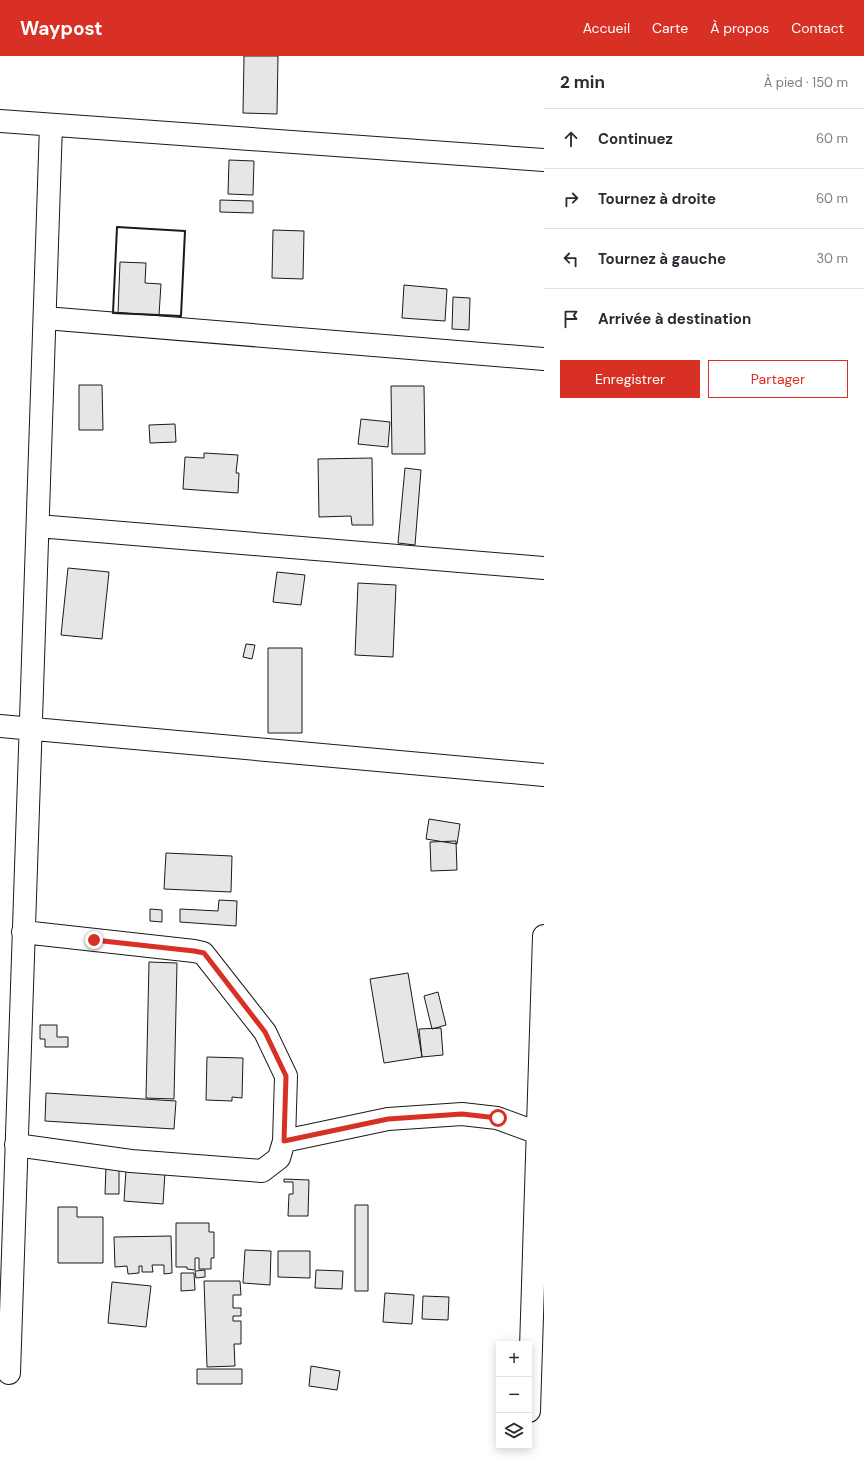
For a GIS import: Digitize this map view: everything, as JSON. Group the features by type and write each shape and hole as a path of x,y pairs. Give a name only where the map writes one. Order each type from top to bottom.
{"street":[{"path":"0,121 544,160"},
{"path":"9,1373 51,125"},
{"path":"45,318 544,359"},
{"path":"38,526 544,568"},
{"path":"0,726 544,775"},
{"path":"16,1145 131,1161 262,1171 279,1158 284,1141 286,1076 265,1032 204,953 24,932"},
{"path":"531,1377 540,1165 538,1134 544,936"},
{"path":"284,1141 388,1119 462,1114 498,1118 538,1134"}],"building":[{"path":"244,56 278,56 277,114 243,113"},
{"path":"229,160 254,161 253,195 228,194"},
{"path":"220,200 253,201 253,213 220,212"},
{"path":"273,230 304,231 303,279 272,278"},
{"path":"120,262 146,263 145,283 161,284 159,315 118,313"},
{"path":"404,285 447,289 445,321 402,318"},
{"path":"453,297 470,298 469,330 452,329"},
{"path":"79,385 102,385 103,430 79,430"},
{"path":"391,386 424,386 425,454 392,454"},
{"path":"361,419 390,422 388,447 358,444"},
{"path":"175,424 176,442 150,443 149,425"},
{"path":"204,453 238,455 236,473 239,473 238,493 183,489 185,457 204,458"},
{"path":"372,458 373,525 352,525 351,516 319,517 318,459"},
{"path":"405,468 421,470 415,545 398,543"},
{"path":"68,568 109,572 102,639 61,635"},
{"path":"277,572 305,575 301,605 273,602"},
{"path":"358,583 396,585 393,657 355,655"},
{"path":"246,644 255,645 252,659 243,657"},
{"path":"268,648 302,648 302,733 268,733"},
{"path":"429,819 460,824 457,844 426,839"},
{"path":"456,841 457,870 431,871 430,842"},
{"path":"166,853 232,856 231,892 164,889"},
{"path":"219,900 237,901 236,926 180,922 180,909 218,911"},
{"path":"150,909 162,910 162,922 150,921"},
{"path":"149,962 177,963 174,1099 146,1098"},
{"path":"408,973 422,1057 384,1063 370,979"},
{"path":"438,992 446,1025 432,1029 424,996"},
{"path":"40,1025 57,1025 57,1037 68,1037 68,1047 45,1047 45,1039 40,1039"},
{"path":"441,1028 443,1055 422,1057 419,1029"},
{"path":"207,1057 243,1058 242,1098 232,1097 232,1101 206,1100"},
{"path":"46,1093 176,1101 174,1129 45,1121"},
{"path":"106,1166 119,1167 119,1194 105,1194"},
{"path":"126,1170 165,1172 163,1204 124,1201"},
{"path":"284,1179 309,1180 308,1216 288,1216 289,1194 293,1194 293,1182 284,1182"},
{"path":"355,1205 368,1205 368,1291 355,1291"},
{"path":"58,1207 77,1207 77,1217 103,1217 103,1263 58,1263"},
{"path":"176,1223 209,1223 209,1232 214,1232 214,1258 211,1258 211,1269 199,1269 199,1258 195,1258 195,1270 187,1269 187,1267 176,1267"},
{"path":"171,1236 172,1273 164,1274 164,1265 152,1265 153,1272 142,1272 142,1266 139,1266 139,1273 128,1274 127,1266 115,1267 114,1237"},
{"path":"245,1250 271,1251 270,1285 243,1283"},
{"path":"278,1251 310,1251 310,1278 278,1277"},
{"path":"205,1270 205,1277 196,1278 195,1271"},
{"path":"316,1270 343,1271 342,1289 315,1288"},
{"path":"181,1273 194,1273 195,1290 181,1291"},
{"path":"204,1281 240,1281 241,1295 233,1295 233,1308 241,1308 241,1316 233,1316 233,1321 241,1321 241,1344 234,1344 235,1366 207,1367"},
{"path":"112,1282 151,1286 146,1327 108,1323"},
{"path":"385,1293 414,1295 412,1324 383,1322"},
{"path":"423,1296 449,1297 448,1320 422,1319"},
{"path":"311,1366 340,1371 337,1390 309,1386"},
{"path":"197,1369 242,1369 242,1384 197,1384"}],"wall":[{"path":"117,227 185,231 181,316 113,313 117,227"}],"route":[{"path":"94,940 204,953 265,1032 286,1076 284,1141 388,1119 462,1114 498,1118"}]}
